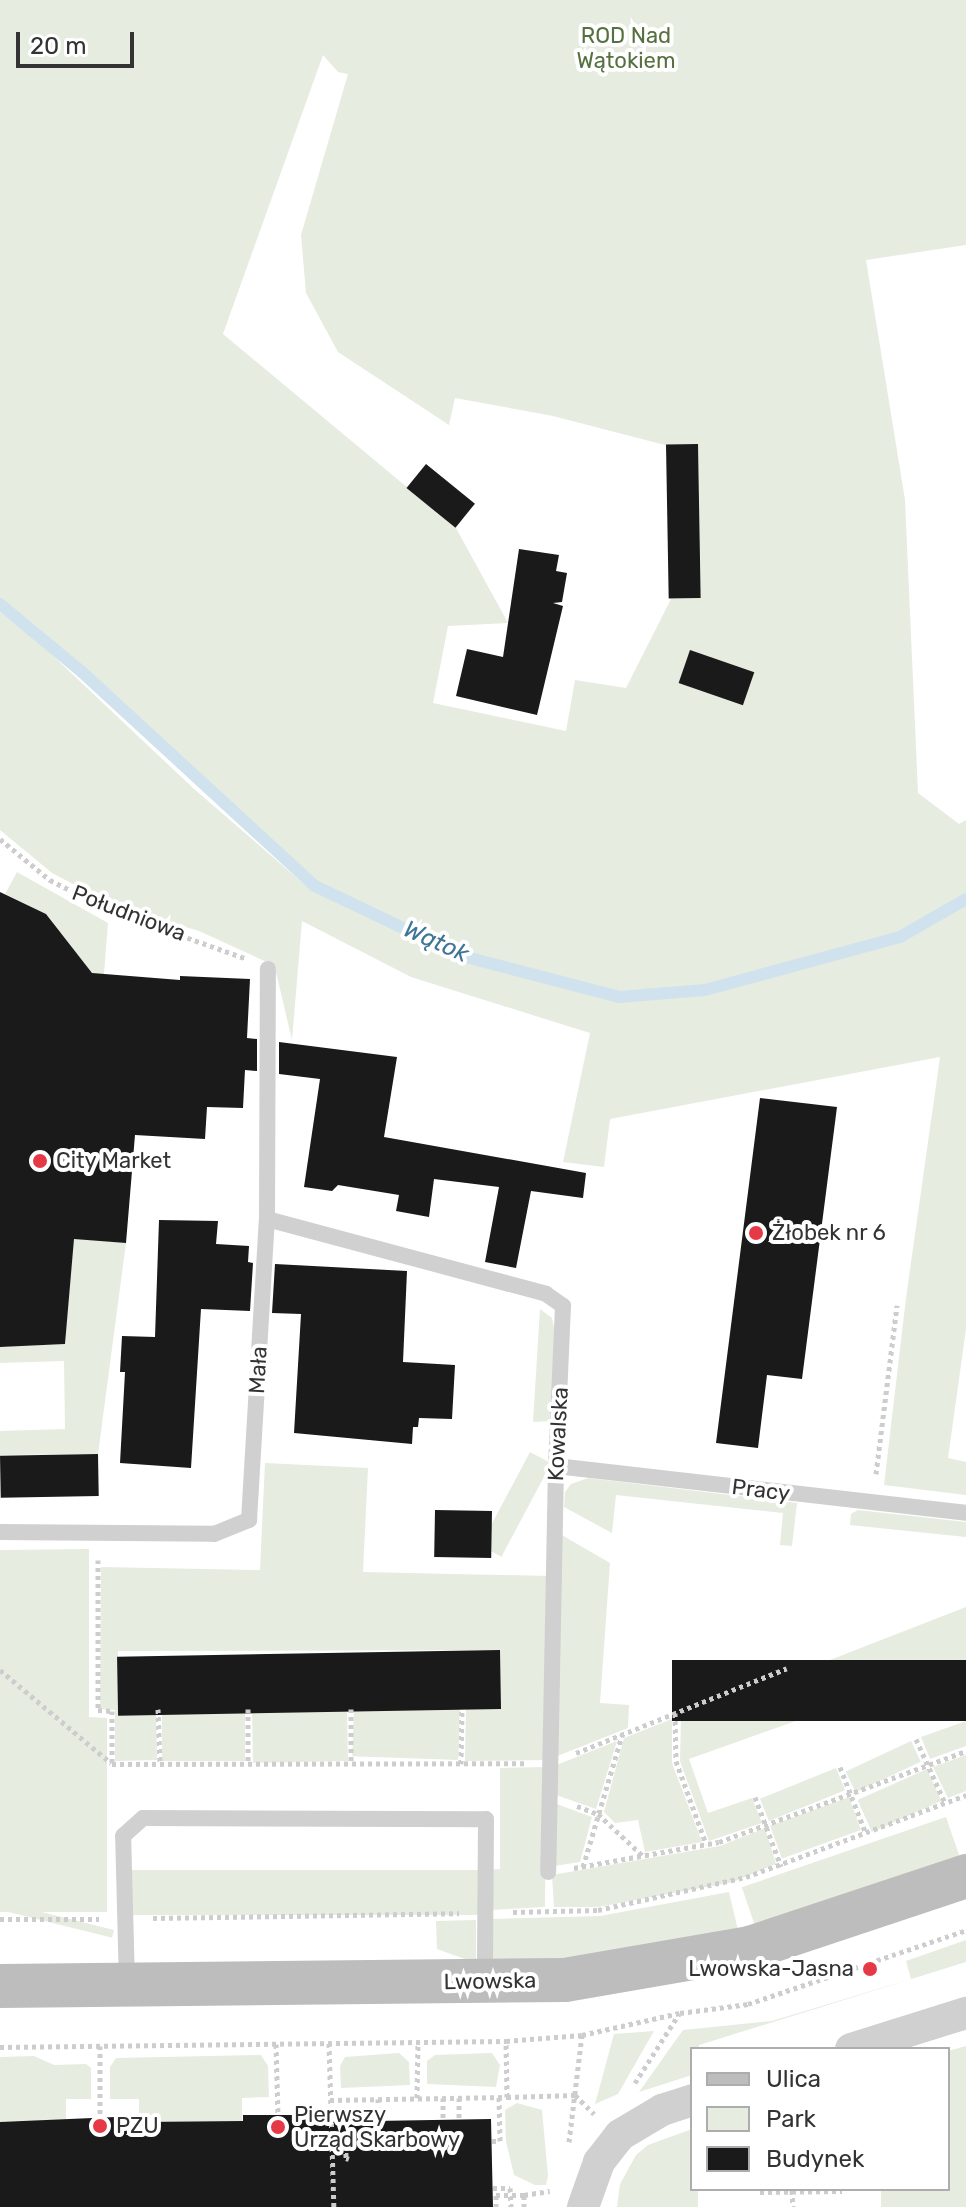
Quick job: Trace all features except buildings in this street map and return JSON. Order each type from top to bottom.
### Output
[{"type":"street","name":"Lwowska","points":[[0,1986],[565,1980],[750,1948],[966,1876]]},
{"type":"street","points":[[857,2047],[966,2013]]},
{"type":"street","points":[[571,2198],[620,2135],[662,2110],[690,2101]]},
{"type":"lane","name":"Mała","points":[[0,1532],[214,1534],[249,1520],[267,1219],[268,969]]},
{"type":"lane","name":"Kowalska","points":[[267,1219],[546,1294],[563,1306],[556,1466],[548,1872]]},
{"type":"lane","name":"Pracy","points":[[556,1466],[966,1513]]},
{"type":"lane","points":[[127,1985],[123,1836],[143,1818],[486,1819],[485,1982]]},
{"type":"path","name":"Południowa","points":[[0,839],[50,880],[87,899],[112,911],[231,951],[268,969]]},
{"type":"path","points":[[874,1488],[897,1305]]},
{"type":"path","points":[[98,1533],[98,1710],[112,1711],[112,1764]]},
{"type":"path","points":[[0,1670],[112,1764],[461,1764],[550,1763],[787,1668]]},
{"type":"path","points":[[158,1709],[160,1764]]},
{"type":"path","points":[[248,1709],[248,1764]]},
{"type":"path","points":[[351,1709],[351,1763]]},
{"type":"path","points":[[461,1764],[462,1709]]},
{"type":"path","points":[[675,1713],[676,1761],[706,1844]]},
{"type":"path","points":[[583,1867],[622,1735]]},
{"type":"path","points":[[916,1739],[945,1803]]},
{"type":"path","points":[[548,1872],[706,1844],[966,1751]]},
{"type":"path","points":[[840,1767],[865,1831]]},
{"type":"path","points":[[755,1797],[781,1866]]},
{"type":"path","points":[[598,1814],[643,1856]]},
{"type":"path","points":[[569,2146],[582,2035]]},
{"type":"path","points":[[506,2041],[507,2097]]},
{"type":"path","points":[[417,2098],[418,2042]]},
{"type":"path","points":[[329,2043],[334,2207]]},
{"type":"path","points":[[276,2044],[278,2115]]},
{"type":"path","points":[[100,2046],[100,2116]]},
{"type":"path","points":[[330,2100],[575,2095],[595,2115]]},
{"type":"path","points":[[492,2141],[500,2141],[499,2097]]},
{"type":"path","points":[[443,2098],[443,2120]]},
{"type":"path","points":[[459,2098],[459,2119]]},
{"type":"path","points":[[378,2099],[378,2122]]},
{"type":"path","points":[[330,2138],[345,2137],[346,2158],[349,2159]]},
{"type":"path","points":[[493,2188],[510,2188],[511,2207]]},
{"type":"path","points":[[792,2191],[793,2207]]},
{"type":"path","points":[[760,2192],[842,2191]]},
{"type":"path","points":[[496,2207],[496,2195],[571,2198]]},
{"type":"path","points":[[524,2195],[524,2207]]},
{"type":"green space","name":"ROD Nad Wątokiem","points":[[0,0],[966,0],[966,245],[866,260],[905,500],[918,793],[959,824],[966,820],[966,896],[898,935],[706,986],[620,993],[463,952],[316,882],[37,627],[0,598]],"holes":[[[323,55],[338,72],[348,74],[301,235],[306,293],[338,352],[449,425],[455,398],[553,416],[665,445],[698,444],[701,598],[671,599],[626,688],[575,680],[566,731],[433,703],[448,626],[508,623],[456,528],[223,334]]]},
{"type":"green space","points":[[0,612],[33,637],[193,788],[312,891],[460,959],[619,1001],[707,993],[901,942],[966,904],[966,1329],[948,1458],[966,1462],[966,1495],[884,1485],[906,1298],[940,1057],[610,1119],[604,1167],[563,1162],[590,1033],[411,977],[302,921],[292,1040],[275,968],[269,963],[199,931],[113,905],[52,873],[0,830]]},
{"type":"green space","points":[[17,872],[108,923],[83,1239],[126,1243],[98,1454],[0,1455],[0,1431],[65,1429],[64,1361],[0,1363],[0,1347],[65,1344],[95,977],[46,914],[5,894]]},
{"type":"green space","points":[[540,1309],[552,1318],[558,1348],[553,1421],[533,1422]]},
{"type":"green space","points":[[530,1452],[551,1463],[501,1557],[480,1546]]},
{"type":"green space","points":[[265,1463],[368,1468],[363,1572],[550,1576],[546,1760],[465,1761],[466,1708],[501,1708],[500,1650],[118,1651],[118,1709],[156,1709],[157,1760],[115,1761],[115,1710],[100,1709],[101,1567],[260,1570]]},
{"type":"green space","points":[[588,1478],[797,1503],[792,1546],[780,1545],[783,1513],[616,1495],[612,1533],[564,1507],[565,1492],[571,1484]]},
{"type":"green space","points":[[858,1510],[966,1522],[966,1537],[850,1525],[851,1514]]},
{"type":"green space","points":[[560,1534],[610,1563],[600,1703],[629,1705],[628,1728],[555,1757]]},
{"type":"green space","points":[[89,1549],[89,1717],[107,1718],[107,1912],[0,1912],[0,1550]]},
{"type":"green space","points":[[966,1607],[966,1660],[689,1759],[708,1813],[752,1798],[762,1823],[709,1841],[680,1761],[681,1718]]},
{"type":"green space","points":[[354,1704],[460,1708],[458,1760],[352,1756]]},
{"type":"green space","points":[[347,1708],[348,1761],[253,1763],[252,1710]]},
{"type":"green space","points":[[162,1709],[245,1709],[245,1761],[162,1761]]},
{"type":"green space","points":[[672,1719],[672,1763],[702,1842],[645,1852],[638,1820],[615,1823],[604,1812],[624,1738]]},
{"type":"green space","points":[[966,1721],[966,1746],[930,1759],[921,1737]]},
{"type":"green space","points":[[617,1741],[596,1809],[553,1794],[554,1766]]},
{"type":"green space","points":[[911,1741],[921,1762],[855,1792],[846,1771]]},
{"type":"green space","points":[[966,1755],[966,1791],[948,1798],[933,1767]]},
{"type":"green space","points":[[546,1767],[545,1907],[490,1910],[490,1870],[500,1869],[500,1768]]},
{"type":"green space","points":[[836,1768],[845,1790],[769,1821],[760,1799]]},
{"type":"green space","points":[[927,1769],[941,1801],[872,1832],[858,1800]]},
{"type":"green space","points":[[849,1797],[861,1830],[782,1859],[770,1826]]},
{"type":"green space","points":[[554,1803],[592,1817],[580,1862],[554,1866]]},
{"type":"green space","points":[[946,1817],[960,1857],[755,1927],[742,1887]]},
{"type":"green space","points":[[765,1828],[776,1864],[733,1882],[598,1907],[554,1907],[552,1875],[720,1846]]},
{"type":"green space","points":[[128,1870],[482,1870],[482,1915],[128,1915]]},
{"type":"green space","points":[[729,1892],[738,1930],[654,1947],[543,1961],[492,1962],[492,1919],[600,1916]]},
{"type":"green space","points":[[3,1902],[114,1930],[112,1938],[1,1910]]},
{"type":"green space","points":[[476,1920],[476,1963],[437,1949],[436,1921]]},
{"type":"green space","points":[[966,1940],[966,1962],[699,2047],[690,2047],[690,2076],[639,2092],[683,2030],[772,2021],[911,1979],[906,1961]]},
{"type":"green space","points":[[654,2031],[618,2094],[595,2104],[614,2034]]},
{"type":"green space","points":[[966,2046],[966,2207],[881,2207],[881,2191],[950,2191],[950,2050]]},
{"type":"green space","points":[[399,2053],[409,2062],[410,2085],[341,2088],[340,2066],[345,2057]]},
{"type":"green space","points":[[492,2053],[500,2065],[496,2087],[427,2084],[427,2061],[435,2055]]},
{"type":"green space","points":[[261,2055],[268,2066],[269,2097],[242,2098],[242,2121],[139,2122],[139,2099],[110,2099],[110,2067],[116,2058]]},
{"type":"green space","points":[[34,2056],[54,2065],[86,2064],[91,2068],[91,2099],[66,2099],[66,2120],[0,2122],[0,2057]]},
{"type":"green space","points":[[517,2103],[542,2110],[548,2176],[546,2185],[535,2185],[514,2175],[506,2141],[505,2110]]},
{"type":"green space","points":[[690,2130],[690,2191],[698,2191],[698,2207],[617,2207],[620,2184],[636,2155],[648,2145]]},
{"type":"waterway","name":"Wątok","points":[[0,604],[82,672],[315,886],[462,956],[619,997],[705,990],[900,937],[966,899]]},
{"type":"place","name":"City Market","points":[[40,1161]]},
{"type":"place","name":"Żłobek nr 6","points":[[756,1233]]},
{"type":"place","name":"Lwowska-Jasna","points":[[870,1969]]},
{"type":"place","name":"PZU","points":[[100,2126]]},
{"type":"place","name":"Pierwszy Urząd Skarbowy","points":[[278,2127]]}]
